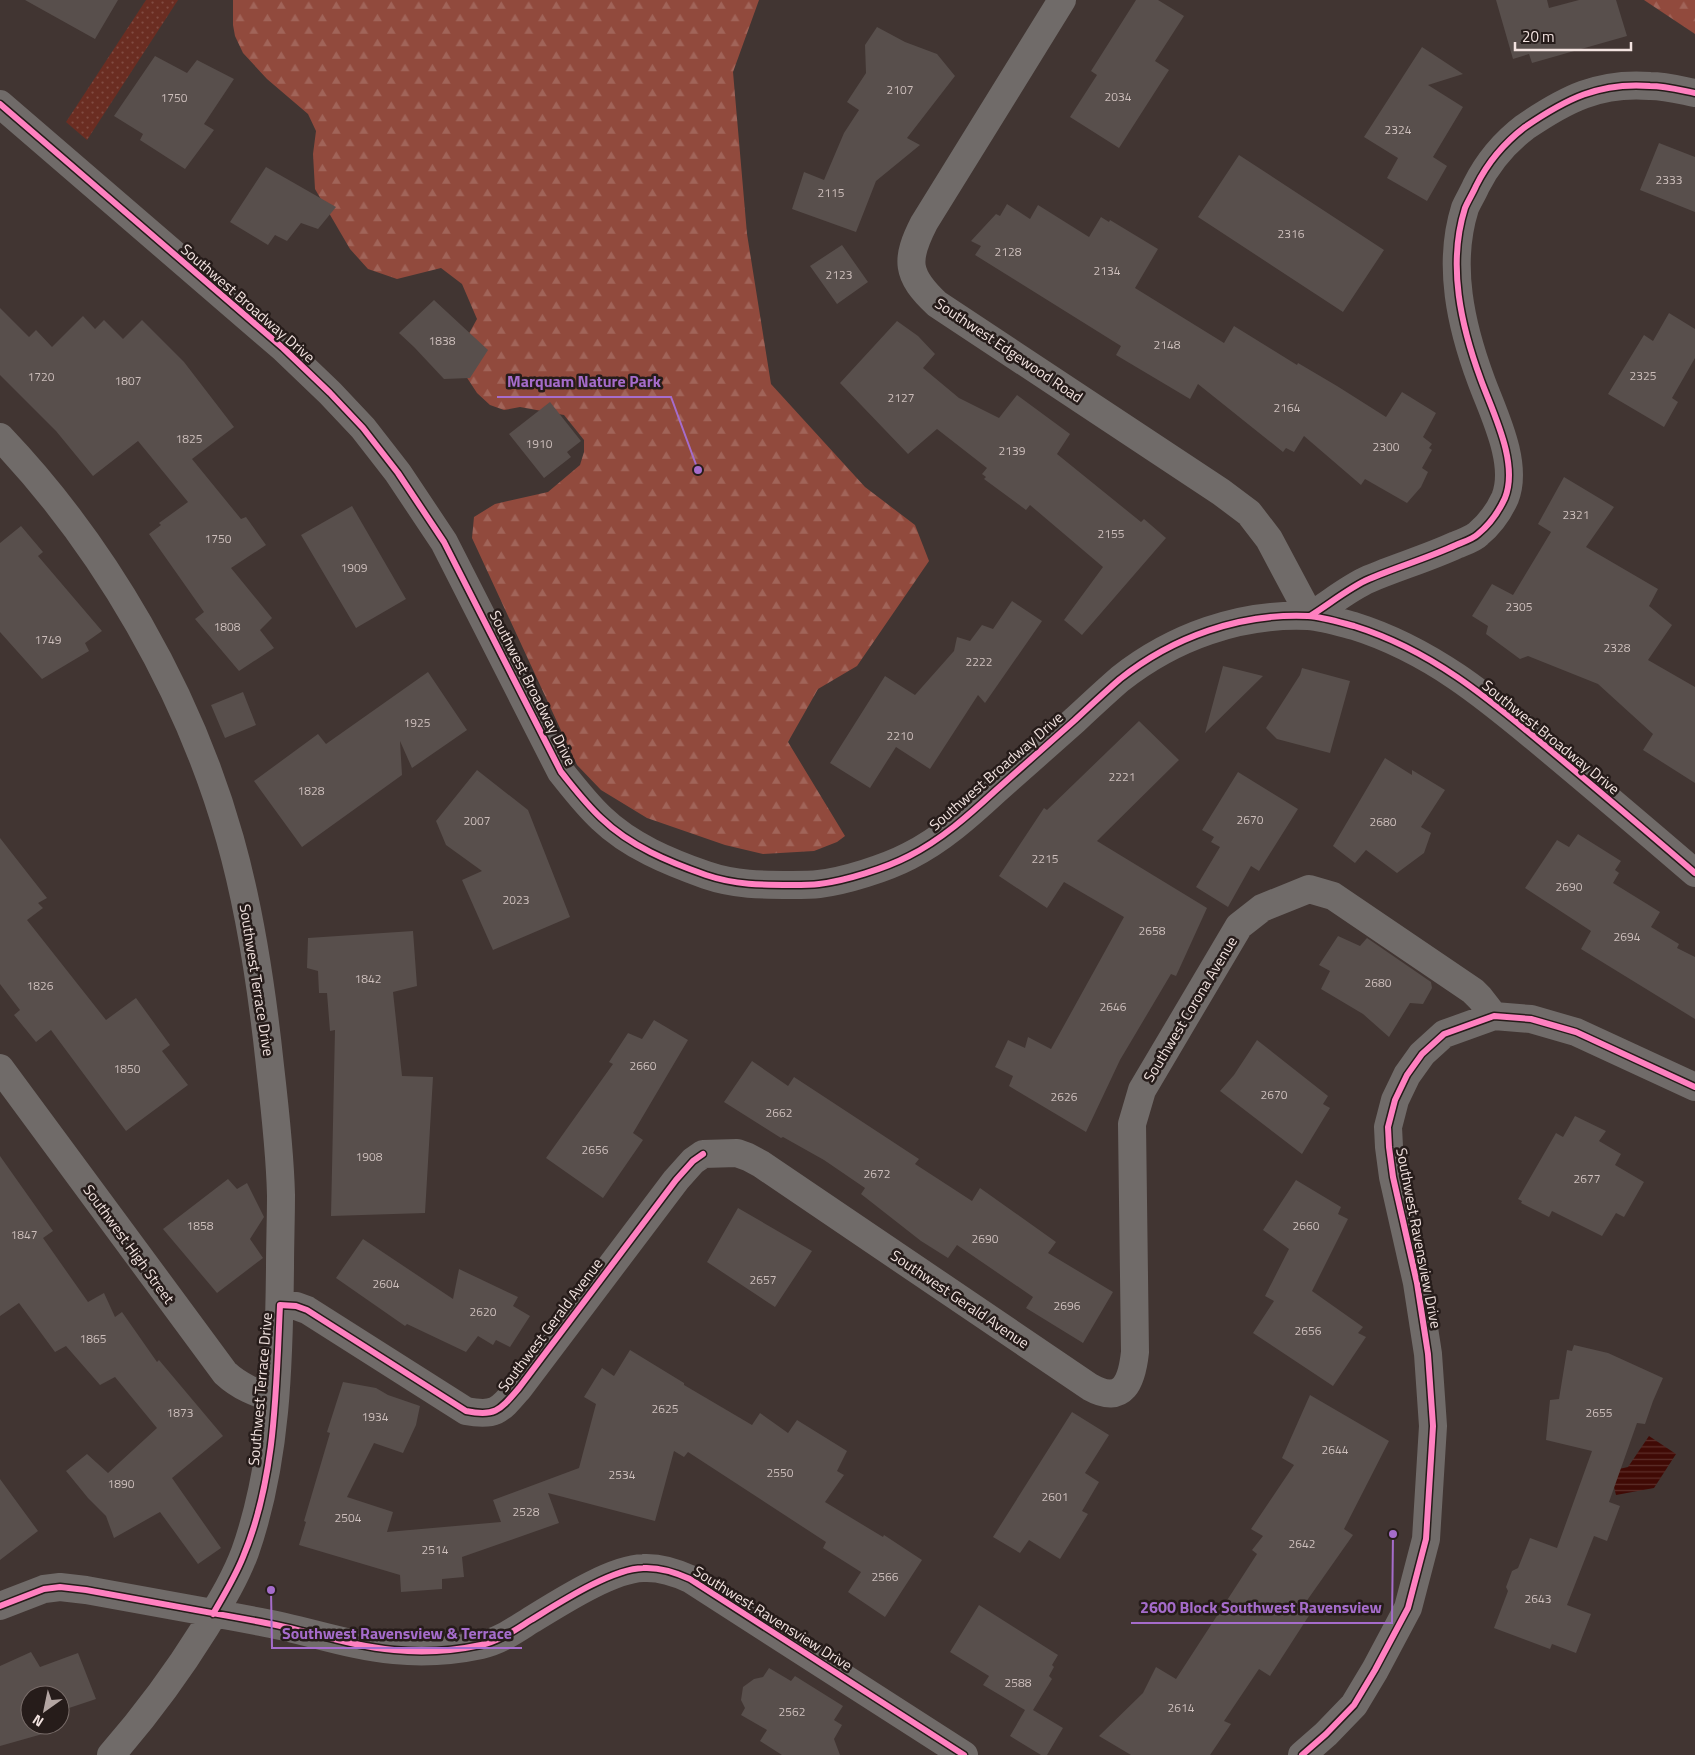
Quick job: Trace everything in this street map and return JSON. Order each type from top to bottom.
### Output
[{"type":"street","name":"Southwest Edgewood Road","points":[[1062,0],[924,223],[912,250],[911,263],[914,274],[921,289],[937,304],[1221,492],[1248,513],[1269,539],[1310,616]]},
{"type":"street","points":[[1310,616],[1367,580],[1445,551],[1477,536],[1492,520],[1504,498],[1509,482],[1501,433],[1480,379],[1466,334],[1456,276],[1458,242],[1466,208],[1479,180],[1494,155],[1517,133],[1542,116],[1579,96],[1601,88],[1652,86],[1695,92]]},
{"type":"street","name":"Southwest Broadway Drive","points":[[0,104],[283,348],[363,428],[398,472],[444,542],[561,772],[591,808],[620,834],[644,849],[682,867],[722,881],[753,886],[819,884],[888,865],[924,848],[969,815],[1121,679],[1162,652],[1207,630],[1232,623],[1254,619],[1310,616],[1344,623],[1394,640],[1425,656],[1454,675],[1512,718],[1695,873]]},
{"type":"street","name":"Southwest Terrace Drive","points":[[0,436],[49,493],[87,542],[124,600],[186,716],[230,838],[252,930],[266,1028],[276,1119],[281,1194],[280,1305],[275,1399],[266,1468],[253,1528],[240,1565],[183,1663],[139,1724],[111,1755]]},
{"type":"street","name":"Southwest Corona Avenue","points":[[1119,1392],[1126,1387],[1131,1379],[1135,1352],[1132,1124],[1142,1090],[1239,926],[1262,908],[1309,889],[1320,891],[1333,896],[1472,991],[1494,1016]]},
{"type":"street","name":"Southwest Ravensview Drive","points":[[1302,1755],[1354,1705],[1375,1670],[1408,1608],[1426,1539],[1433,1426],[1428,1354],[1417,1283],[1393,1177],[1388,1127],[1399,1092],[1407,1075],[1422,1054],[1444,1034],[1494,1016],[1531,1019],[1576,1032],[1695,1088]]},
{"type":"street","name":"Southwest High Street","points":[[0,1068],[225,1373],[235,1383],[248,1390],[275,1399]]},
{"type":"street","name":"Southwest Gerald Avenue","points":[[280,1305],[296,1306],[307,1310],[466,1411],[481,1414],[493,1412],[505,1404],[519,1388],[676,1180],[703,1154],[737,1153],[748,1156],[761,1164],[1090,1387],[1100,1393],[1110,1394],[1119,1392]]},
{"type":"street","name":"Southwest Ravensview Drive","points":[[0,1606],[44,1589],[60,1587],[86,1590],[308,1631],[376,1648],[416,1652],[443,1651],[481,1646],[495,1642],[565,1599],[621,1572],[643,1568],[671,1570],[699,1584],[964,1755]]},
{"type":"shaded area","points":[[146,0],[178,0],[87,140],[66,122]]},
{"type":"shaded area","points":[[1649,1436],[1676,1454],[1654,1488],[1616,1495],[1610,1471],[1628,1467]]},
{"type":"green space","points":[[233,0],[759,0],[733,72],[747,234],[771,384],[865,487],[915,525],[929,561],[857,666],[818,689],[788,742],[845,836],[837,842],[814,851],[763,854],[725,845],[647,818],[601,790],[577,765],[472,538],[474,517],[495,504],[548,492],[580,465],[584,452],[584,440],[564,415],[520,407],[504,410],[490,405],[477,393],[460,367],[461,348],[477,319],[462,284],[441,268],[397,279],[368,269],[350,249],[315,189],[313,154],[316,131],[308,114],[267,79],[243,53],[235,36]]},
{"type":"green space","points":[[1644,0],[1695,0],[1695,34]]},
{"type":"building","points":[[25,0],[118,0],[95,39]]},
{"type":"building","points":[[1136,0],[1158,0],[1184,16],[1155,61],[1169,70],[1119,148],[1070,117],[1097,75],[1091,71]]},
{"type":"building","points":[[1496,0],[1547,0],[1549,8],[1579,0],[1616,0],[1627,36],[1532,63],[1529,54],[1513,59]]},
{"type":"building","points":[[877,27],[905,42],[937,54],[955,76],[907,138],[920,145],[876,181],[856,232],[792,209],[804,172],[824,180],[844,133],[859,110],[847,102],[866,73],[865,45]]},
{"type":"building","points":[[1422,47],[1463,74],[1428,85],[1463,107],[1433,157],[1447,166],[1427,201],[1387,178],[1398,158],[1364,137]]},
{"type":"building","points":[[155,56],[187,73],[197,60],[234,79],[204,124],[214,130],[185,169],[140,140],[143,134],[114,116]]},
{"type":"building","points":[[1659,143],[1695,157],[1695,212],[1640,190]]},
{"type":"building","points":[[1239,155],[1384,250],[1343,312],[1198,217]]},
{"type":"building","points":[[266,167],[336,207],[318,229],[301,223],[287,241],[275,235],[268,245],[230,222]]},
{"type":"building","points":[[1007,204],[1030,219],[1038,205],[1089,237],[1101,217],[1109,222],[1110,220],[1158,249],[1135,288],[1224,343],[1234,326],[1386,417],[1402,392],[1436,413],[1423,437],[1432,444],[1429,448],[1432,450],[1422,468],[1428,472],[1421,487],[1407,503],[1365,479],[1361,485],[1304,436],[1294,452],[1286,448],[1283,452],[1198,384],[1190,399],[1116,355],[1121,346],[975,255],[981,246],[971,241],[996,214],[1000,216]]},
{"type":"building","points":[[842,245],[868,282],[837,304],[810,266]]},
{"type":"building","points":[[434,300],[488,350],[470,378],[444,379],[399,333]]},
{"type":"building","points":[[0,308],[29,337],[36,330],[52,347],[83,316],[95,329],[104,320],[123,339],[142,320],[184,362],[234,427],[192,459],[241,519],[246,517],[266,545],[231,568],[272,618],[260,630],[274,648],[239,671],[195,619],[204,612],[149,534],[161,525],[159,523],[188,502],[138,441],[93,476],[56,431],[0,375]]},
{"type":"building","points":[[1669,313],[1695,329],[1695,358],[1672,398],[1678,402],[1664,427],[1608,394],[1644,335],[1653,341]]},
{"type":"building","points":[[897,321],[918,336],[935,354],[923,368],[959,398],[999,418],[1017,395],[1070,434],[1057,454],[1141,522],[1144,519],[1166,538],[1082,635],[1064,620],[1103,567],[1030,505],[1026,510],[984,479],[986,477],[982,474],[987,468],[937,429],[908,454],[840,383]]},
{"type":"building","points":[[550,402],[581,441],[567,452],[571,457],[544,478],[509,434]]},
{"type":"building","points":[[1564,477],[1614,507],[1586,547],[1658,589],[1649,606],[1672,625],[1648,660],[1695,687],[1695,783],[1643,750],[1653,734],[1598,684],[1528,656],[1520,659],[1486,634],[1488,626],[1472,616],[1492,584],[1513,595],[1551,532],[1538,524]]},
{"type":"building","points":[[352,506],[406,599],[356,628],[301,535]]},
{"type":"building","points":[[21,526],[43,552],[38,556],[102,631],[85,643],[89,651],[42,679],[0,632],[0,543]]},
{"type":"building","points":[[1012,601],[1042,621],[985,703],[978,695],[930,769],[896,747],[870,788],[830,763],[885,676],[915,695],[954,651],[957,637],[970,641],[982,625],[993,629]]},
{"type":"building","points":[[1223,666],[1263,676],[1205,733]]},
{"type":"building","points":[[1302,668],[1350,681],[1330,753],[1277,739],[1266,728],[1300,675]]},
{"type":"building","points":[[428,672],[467,730],[412,768],[400,741],[402,775],[302,847],[254,781],[318,734],[326,744]]},
{"type":"building","points":[[243,692],[256,725],[225,738],[211,705]]},
{"type":"building","points":[[1139,721],[1179,760],[1097,841],[1207,908],[1176,976],[1171,974],[1120,1060],[1086,1132],[1009,1086],[1013,1076],[995,1067],[1008,1040],[1025,1048],[1028,1037],[1051,1049],[1124,917],[1064,882],[1047,908],[999,876],[1044,808],[1047,810]]},
{"type":"building","points":[[1385,758],[1412,775],[1412,770],[1445,790],[1421,827],[1431,833],[1424,853],[1397,873],[1366,850],[1355,863],[1333,846]]},
{"type":"building","points":[[477,770],[528,810],[570,917],[493,950],[462,880],[482,871],[446,845],[436,821]]},
{"type":"building","points":[[1238,772],[1298,809],[1259,871],[1251,866],[1228,907],[1196,887],[1220,847],[1211,842],[1214,837],[1202,830]]},
{"type":"building","points":[[1578,834],[1621,861],[1615,870],[1619,873],[1613,883],[1660,912],[1651,927],[1679,944],[1677,948],[1695,957],[1695,1019],[1581,949],[1591,931],[1525,888],[1557,840],[1569,847]]},
{"type":"building","points":[[0,838],[47,898],[38,903],[43,908],[27,920],[106,1020],[136,998],[170,1045],[162,1051],[188,1085],[126,1131],[51,1030],[36,1042],[14,1015],[20,1010],[0,984]]},
{"type":"building","points":[[413,931],[417,986],[393,992],[402,1076],[433,1077],[425,1213],[331,1216],[335,1030],[330,1031],[327,993],[319,993],[318,971],[307,968],[308,938]]},
{"type":"building","points":[[1338,936],[1360,946],[1367,938],[1431,982],[1432,988],[1423,1004],[1410,1003],[1389,1037],[1363,1014],[1321,989],[1330,971],[1319,965]]},
{"type":"building","points":[[654,1020],[688,1040],[633,1133],[643,1140],[603,1198],[546,1158],[613,1064],[609,1062],[628,1033],[642,1039]]},
{"type":"building","points":[[1257,1040],[1328,1096],[1323,1104],[1330,1108],[1302,1154],[1220,1091],[1234,1075]]},
{"type":"building","points":[[752,1061],[788,1086],[794,1077],[919,1159],[915,1164],[972,1201],[980,1188],[1056,1242],[1048,1253],[1113,1292],[1083,1343],[1026,1308],[1033,1297],[957,1245],[948,1258],[921,1241],[861,1194],[865,1188],[824,1160],[783,1137],[781,1138],[724,1102]]},
{"type":"building","points":[[1575,1116],[1606,1131],[1599,1141],[1621,1154],[1615,1165],[1644,1182],[1624,1217],[1616,1213],[1602,1236],[1552,1211],[1549,1217],[1521,1203],[1522,1201],[1518,1199],[1556,1133],[1563,1137]]},
{"type":"building","points":[[0,1156],[53,1231],[43,1238],[88,1302],[104,1293],[115,1317],[122,1312],[157,1362],[159,1360],[223,1436],[172,1478],[221,1548],[198,1564],[160,1512],[114,1538],[106,1516],[66,1471],[87,1454],[108,1473],[157,1428],[115,1377],[100,1385],[66,1346],[55,1352],[19,1303],[0,1316]]},
{"type":"building","points":[[228,1179],[237,1189],[247,1183],[264,1217],[250,1239],[263,1258],[217,1293],[163,1229]]},
{"type":"building","points":[[1296,1180],[1341,1207],[1338,1214],[1348,1219],[1312,1291],[1363,1327],[1358,1333],[1366,1337],[1333,1386],[1253,1333],[1274,1301],[1265,1296],[1289,1249],[1263,1230]]},
{"type":"building","points":[[738,1208],[812,1251],[775,1307],[707,1262]]},
{"type":"building","points":[[363,1239],[453,1299],[459,1269],[518,1297],[513,1306],[530,1316],[510,1347],[496,1340],[493,1345],[478,1336],[466,1352],[407,1324],[405,1326],[336,1278]]},
{"type":"building","points":[[1574,1345],[1608,1353],[1663,1378],[1645,1424],[1637,1423],[1609,1502],[1620,1506],[1607,1541],[1594,1536],[1567,1605],[1591,1614],[1576,1653],[1552,1644],[1550,1649],[1494,1628],[1508,1591],[1506,1587],[1512,1571],[1518,1568],[1530,1538],[1557,1548],[1592,1451],[1546,1440],[1550,1400],[1559,1399],[1567,1350],[1572,1351]]},
{"type":"building","points":[[630,1350],[684,1383],[684,1385],[752,1425],[760,1413],[788,1433],[797,1420],[847,1451],[837,1471],[844,1475],[825,1502],[883,1537],[884,1535],[922,1560],[885,1617],[848,1592],[861,1572],[823,1548],[826,1542],[688,1452],[684,1457],[674,1451],[655,1521],[548,1493],[559,1523],[462,1557],[464,1577],[442,1579],[442,1589],[401,1592],[400,1575],[299,1545],[306,1522],[304,1521],[330,1433],[327,1432],[343,1382],[376,1388],[388,1395],[420,1406],[416,1425],[403,1453],[374,1443],[347,1497],[393,1512],[387,1532],[501,1522],[493,1500],[579,1468],[596,1404],[584,1397],[602,1368],[614,1376]]},
{"type":"building","points":[[1310,1395],[1389,1441],[1344,1529],[1353,1535],[1301,1609],[1310,1614],[1270,1676],[1259,1669],[1224,1721],[1231,1724],[1210,1755],[1131,1755],[1099,1736],[1143,1693],[1156,1667],[1176,1679],[1257,1554],[1252,1550],[1263,1536],[1251,1529],[1294,1465],[1282,1458]]},
{"type":"building","points":[[1072,1412],[1109,1435],[1085,1473],[1099,1482],[1082,1511],[1088,1514],[1060,1559],[1029,1540],[1020,1553],[993,1537]]},
{"type":"building","points":[[0,1479],[38,1531],[0,1560]]},
{"type":"building","points":[[979,1605],[1058,1655],[1052,1665],[1054,1667],[1049,1676],[1052,1679],[1033,1710],[1063,1728],[1047,1755],[1041,1755],[1010,1736],[1025,1710],[983,1685],[989,1676],[950,1652]]},
{"type":"building","points":[[31,1652],[40,1667],[78,1653],[96,1699],[70,1708],[70,1685],[20,1685],[20,1735],[39,1735],[0,1746],[0,1666]]},
{"type":"building","points":[[769,1668],[791,1681],[795,1676],[843,1706],[834,1720],[842,1725],[834,1739],[840,1755],[782,1755],[760,1741],[767,1730],[741,1715],[745,1708],[741,1700],[743,1687],[754,1679],[763,1677]]},
{"type":"cycle path","points":[[1310,616],[1362,582],[1473,537],[1490,522],[1505,498],[1509,469],[1507,454],[1498,423],[1474,359],[1462,317],[1457,273],[1457,251],[1465,208],[1491,161],[1503,146],[1525,127],[1555,108],[1584,94],[1632,85],[1672,88],[1695,93]]},
{"type":"cycle path","points":[[0,104],[283,348],[363,428],[398,473],[444,542],[561,772],[590,807],[612,828],[637,845],[664,859],[717,878],[738,883],[770,885],[809,885],[829,882],[853,877],[889,865],[921,850],[954,826],[1120,679],[1162,651],[1208,631],[1233,624],[1283,616],[1308,616],[1354,626],[1384,637],[1439,665],[1489,700],[1695,873]]},
{"type":"cycle path","points":[[1302,1755],[1354,1705],[1375,1670],[1408,1608],[1426,1539],[1433,1426],[1428,1354],[1417,1283],[1393,1177],[1388,1127],[1395,1100],[1407,1075],[1422,1054],[1444,1034],[1494,1016],[1531,1019],[1576,1032],[1695,1087]]},
{"type":"cycle path","points":[[213,1614],[243,1557],[254,1527],[262,1496],[272,1433],[280,1305],[296,1306],[307,1310],[466,1411],[484,1413],[497,1410],[519,1388],[676,1180],[693,1161],[703,1154]]},
{"type":"cycle path","points":[[0,1606],[44,1589],[60,1587],[86,1590],[261,1622],[377,1648],[405,1651],[438,1651],[470,1647],[495,1641],[570,1596],[616,1574],[643,1568],[661,1569],[690,1579],[964,1755]]},
{"type":"place","name":"Marquam Nature Park","points":[[698,470]]},
{"type":"place","name":"2600 Block Southwest Ravensview","points":[[1393,1534]]},
{"type":"place","name":"Southwest Ravensview & Terrace","points":[[271,1590]]}]
